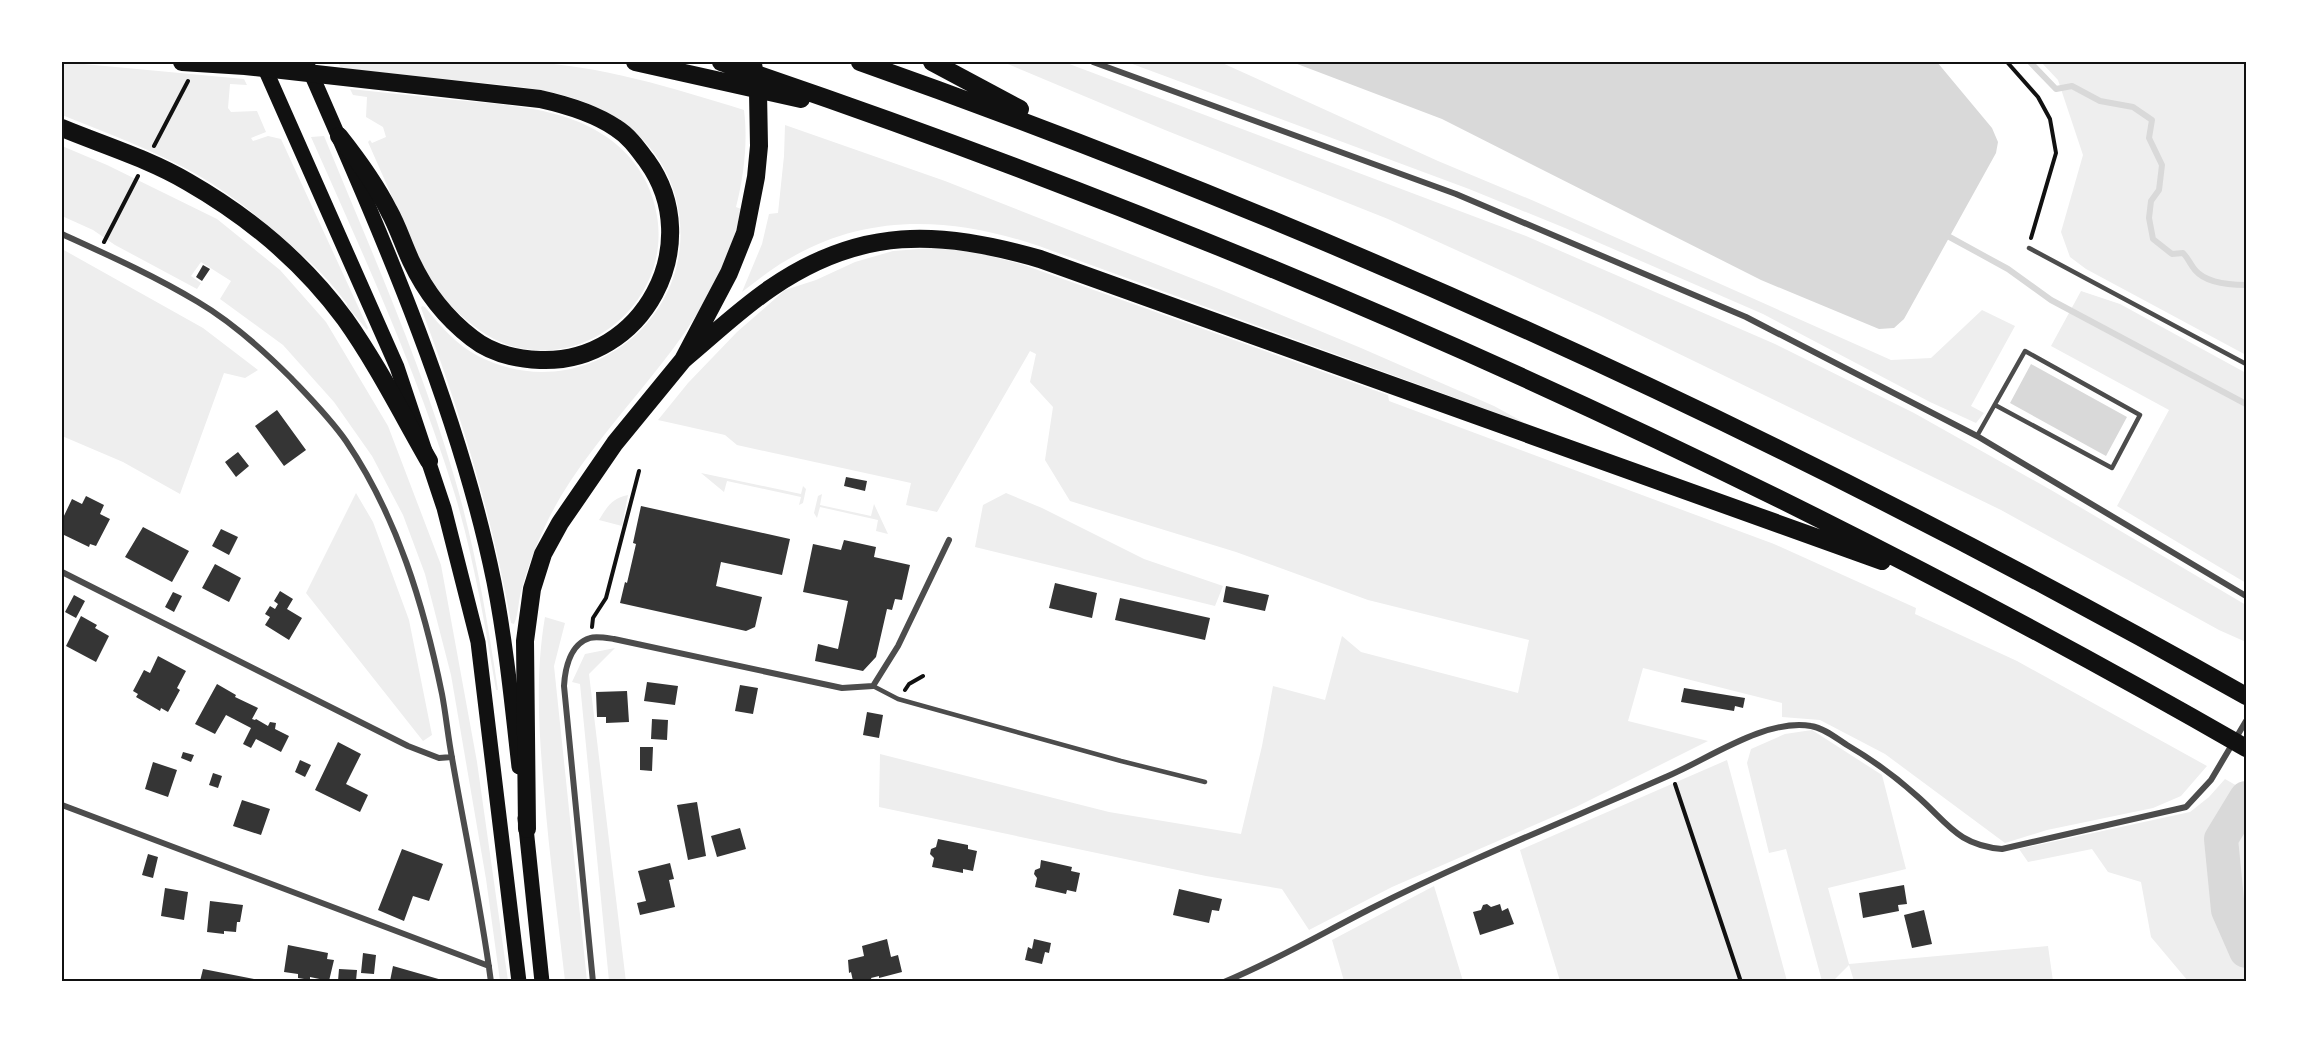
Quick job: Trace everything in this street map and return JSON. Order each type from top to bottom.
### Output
[{"type":"highway","points":[[635,62],[793,98],[859,108]]},
{"type":"highway","points":[[721,62],[859,108],[1068,186],[1258,262],[1499,366],[1649,434],[1946,583],[2081,654],[2247,748]]},
{"type":"highway","points":[[683,360],[729,273],[745,233],[759,146],[758,92],[753,62]]},
{"type":"highway","points":[[860,62],[1088,145],[1368,259],[1665,393],[1934,526],[2110,619],[2247,696]]},
{"type":"highway","points":[[932,62],[1088,145]]},
{"type":"highway","points":[[187,67],[257,67],[540,99],[570,106],[598,118],[617,128],[636,146],[663,186],[669,211],[670,241],[667,262],[658,289],[648,308],[632,326],[594,350],[571,358],[547,361],[505,356],[490,350],[461,329],[431,296],[412,263],[390,212],[374,183],[339,136]]},
{"type":"highway","points":[[62,128],[187,181],[260,229],[303,269],[345,319],[372,360],[429,461]]},
{"type":"highway","points":[[526,829],[525,641],[532,589],[543,554],[560,523],[615,443],[683,360],[770,288],[826,256],[856,246],[886,240],[948,238],[996,246],[1040,259],[1744,513],[1946,583]]},
{"type":"main road","points":[[262,62],[397,367],[451,531],[478,642],[519,981]]},
{"type":"main road","points":[[306,62],[339,136],[426,354],[451,423],[471,491],[494,582],[508,670],[542,981]]},
{"type":"street","points":[[1093,62],[1456,194],[1746,317],[1977,436],[2247,596]]},
{"type":"street","points":[[62,234],[200,303],[271,358],[319,408],[345,440],[368,477],[396,536],[413,582],[431,643],[443,697],[491,981]]},
{"type":"street","points":[[593,981],[564,686],[565,669],[577,645],[591,638],[614,639],[842,688],[873,686],[898,646],[949,540]]},
{"type":"street","points":[[62,572],[408,746],[440,758],[452,757]]},
{"type":"street","points":[[1224,981],[1294,950],[1370,909],[1510,843],[1671,775],[1722,749],[1784,726],[1813,726],[1852,747],[1916,795],[1960,837],[1984,848],[2002,849],[2186,807],[2211,780],[2247,722]]},
{"type":"street","points":[[62,805],[489,966]]},
{"type":"lane","points":[[2029,248],[2247,364]]},
{"type":"lane","points":[[1977,436],[2025,351],[2140,415],[2112,468],[1995,405]]},
{"type":"lane","points":[[873,686],[898,699],[1205,782]]},
{"type":"path","points":[[2007,62],[2038,97],[2046,111],[2050,119],[2056,153],[2029,248]]},
{"type":"path","points":[[150,152],[187,67]]},
{"type":"path","points":[[113,223],[140,172]]},
{"type":"path","points":[[593,618],[606,598],[639,471]]},
{"type":"path","points":[[898,699],[909,684],[923,676]]},
{"type":"path","points":[[1671,775],[1681,797],[1741,981]]},
{"type":"shaded area","points":[[479,61],[554,64],[636,79],[744,110],[746,134],[736,207],[741,209],[729,251],[711,290],[689,326],[585,461],[561,496],[530,564],[514,624],[511,623],[474,464],[421,308],[425,307],[449,334],[470,352],[519,370],[559,371],[596,361],[629,340],[656,312],[673,277],[680,238],[675,195],[670,180],[655,154],[635,132],[610,114],[581,101],[551,92],[520,87],[341,68],[338,62]]},
{"type":"shaded area","points":[[62,62],[244,79],[247,85],[230,84],[228,108],[231,112],[257,111],[266,132],[251,138],[253,141],[268,136],[281,139],[367,330],[316,268],[265,223],[225,192],[163,157],[62,115]]},
{"type":"shaded area","points":[[1003,62],[1064,62],[1526,236],[1775,344],[1914,413],[2051,490],[2246,605],[2246,642],[2219,630],[2001,510],[1601,316],[1388,219]]},
{"type":"shaded area","points":[[1127,62],[1220,62],[1438,161],[1534,201],[1891,360],[1931,358],[1982,310],[2015,326],[1971,406],[1984,413],[1976,423],[1930,402],[1763,314],[1565,228],[1469,189]]},
{"type":"shaded area","points":[[1292,62],[1937,62],[1992,128],[1998,142],[1996,153],[1904,319],[1894,328],[1879,329],[1761,280],[1442,119]]},
{"type":"shaded area","points":[[2041,62],[2246,62],[2246,355],[2086,269],[2070,257],[2061,232],[2083,155],[2058,80]]},
{"type":"shaded area","points":[[350,89],[516,106],[556,114],[594,129],[611,140],[620,147],[642,174],[655,205],[657,216],[658,246],[651,275],[637,300],[618,321],[594,337],[567,347],[538,350],[508,345],[474,326],[446,300],[424,266],[368,142],[370,140],[372,143],[386,137],[383,127],[366,117],[367,97],[353,95]]},
{"type":"shaded area","points":[[785,125],[945,181],[1219,289],[1494,406],[1527,424],[1039,246],[975,229],[911,224],[848,233],[817,244],[787,260],[742,292],[762,244],[769,214],[778,213]]},
{"type":"shaded area","points":[[324,136],[394,304],[441,433],[474,555],[498,690],[496,690],[473,568],[455,495],[406,358],[311,137]]},
{"type":"shaded area","points":[[62,146],[107,165],[217,219],[280,270],[326,322],[388,426],[441,565],[477,762],[508,981],[500,981],[486,879],[451,675],[425,574],[403,515],[372,456],[334,402],[283,345],[220,299],[231,281],[201,262],[191,276],[201,283],[197,289],[115,245],[93,230],[62,216]]},
{"type":"shaded area","points":[[932,248],[975,252],[1021,264],[1388,395],[1389,401],[1774,544],[1916,608],[1915,614],[2017,661],[2207,766],[2181,796],[2153,808],[2047,830],[2005,843],[1885,754],[1820,720],[1782,717],[1782,703],[1643,668],[1628,721],[1708,741],[1576,807],[1392,887],[1309,930],[1282,889],[1206,876],[879,807],[880,754],[1109,812],[1241,834],[1262,746],[1273,686],[1325,700],[1342,636],[1361,652],[1518,693],[1529,640],[1368,600],[1236,552],[1070,501],[1045,460],[1053,407],[1030,382],[1036,354],[1030,351],[937,512],[906,505],[911,483],[737,445],[725,435],[658,420],[688,383],[737,332],[785,290],[816,280],[855,262],[893,251]]},
{"type":"shaded area","points":[[62,249],[203,328],[258,370],[245,378],[224,373],[180,494],[123,462],[62,436]]},
{"type":"shaded area","points":[[2081,291],[2120,304],[2246,373],[2246,583],[2117,506],[2169,410],[2051,346]]},
{"type":"shaded area","points":[[2031,364],[2127,417],[2106,456],[2010,403]]},
{"type":"shaded area","points":[[701,473],[801,494],[803,486],[806,489],[803,503],[799,505],[801,497],[727,481],[724,492]]},
{"type":"shaded area","points":[[356,493],[373,522],[409,620],[432,735],[423,741],[306,593]]},
{"type":"shaded area","points":[[1006,493],[1042,508],[1144,559],[1223,586],[1215,606],[975,547],[983,505]]},
{"type":"shaded area","points":[[822,494],[820,505],[871,516],[874,504],[888,534],[876,531],[878,520],[820,507],[817,518],[814,513],[818,496]]},
{"type":"shaded area","points":[[628,495],[622,526],[599,520],[607,507],[622,496]]},
{"type":"shaded area","points":[[545,617],[565,623],[554,666],[587,981],[565,981],[554,886],[539,725],[540,660]]},
{"type":"shaded area","points":[[615,648],[589,674],[626,982],[609,981],[580,684],[572,682],[585,654]]},
{"type":"shaded area","points":[[1812,730],[1882,775],[1906,869],[1828,888],[1849,964],[2048,946],[2053,981],[1854,981],[1849,965],[1833,981],[1822,981],[1786,849],[1769,853],[1747,763],[1751,749],[1785,734]]},
{"type":"shaded area","points":[[1727,760],[1787,981],[1560,981],[1520,850]]},
{"type":"shaded area","points":[[2225,779],[2246,791],[2246,981],[2188,981],[2151,937],[2141,882],[2108,872],[2092,849],[2028,862],[2019,849],[2190,812],[2209,797]]},
{"type":"shaded area","points":[[1434,886],[1463,981],[1344,981],[1332,940]]},
{"type":"building","points":[[203,265],[210,269],[202,281],[196,277]]},
{"type":"building","points":[[277,410],[306,450],[284,466],[255,426]]},
{"type":"building","points":[[238,452],[249,466],[236,477],[225,462]]},
{"type":"building","points":[[846,477],[867,481],[865,491],[844,486]]},
{"type":"building","points":[[86,496],[104,505],[100,514],[110,519],[96,546],[90,544],[89,547],[62,534],[64,530],[62,520],[72,499],[82,504]]},
{"type":"building","points":[[641,506],[790,539],[782,575],[721,562],[716,586],[762,597],[755,627],[746,631],[620,603],[636,544],[633,543]]},
{"type":"building","points":[[143,527],[189,551],[172,582],[125,557]]},
{"type":"building","points":[[221,529],[238,537],[229,555],[212,546]]},
{"type":"building","points":[[844,540],[876,547],[874,557],[910,565],[902,600],[895,599],[892,610],[887,609],[876,657],[863,671],[815,661],[818,644],[838,649],[848,601],[803,592],[813,544],[841,550]]},
{"type":"building","points":[[215,564],[241,578],[229,602],[202,588]]},
{"type":"building","points":[[1055,583],[1097,593],[1092,618],[1049,608]]},
{"type":"building","points":[[1226,586],[1269,595],[1265,611],[1223,602]]},
{"type":"building","points":[[280,591],[293,599],[287,609],[302,618],[289,640],[265,625],[270,617],[265,614],[270,606],[275,609],[278,604],[274,601]]},
{"type":"building","points":[[173,592],[182,596],[174,612],[165,607]]},
{"type":"building","points":[[74,595],[85,601],[76,618],[65,612]]},
{"type":"building","points":[[1120,598],[1210,618],[1205,640],[1115,620]]},
{"type":"building","points":[[81,616],[97,625],[95,628],[109,636],[96,662],[66,646]]},
{"type":"building","points":[[158,656],[186,671],[177,688],[180,690],[168,712],[161,708],[160,711],[136,697],[138,694],[133,691],[144,670],[150,673]]},
{"type":"building","points":[[647,682],[678,686],[675,705],[644,701]]},
{"type":"building","points":[[217,684],[236,695],[235,697],[258,708],[252,719],[268,726],[270,722],[276,723],[275,729],[289,736],[281,752],[256,739],[251,748],[243,744],[251,728],[226,715],[215,734],[195,724]]},
{"type":"building","points":[[740,685],[758,688],[753,714],[735,711]]},
{"type":"building","points":[[1684,688],[1745,698],[1743,708],[1735,706],[1734,711],[1681,702]]},
{"type":"building","points":[[627,691],[629,722],[606,723],[606,717],[597,717],[596,692]]},
{"type":"building","points":[[867,712],[883,715],[879,738],[863,735]]},
{"type":"building","points":[[652,719],[668,720],[667,740],[651,739]]},
{"type":"building","points":[[338,742],[361,754],[346,784],[368,795],[360,812],[315,790]]},
{"type":"building","points":[[640,747],[653,747],[652,771],[640,770]]},
{"type":"building","points":[[183,752],[194,755],[191,762],[181,758]]},
{"type":"building","points":[[300,760],[311,765],[305,777],[295,772]]},
{"type":"building","points":[[153,762],[177,770],[168,797],[145,789]]},
{"type":"building","points":[[213,773],[222,776],[218,788],[209,785]]},
{"type":"building","points":[[242,800],[270,809],[261,835],[233,826]]},
{"type":"building","points":[[697,802],[706,856],[688,860],[677,805]]},
{"type":"building","points":[[740,828],[746,849],[717,857],[711,836]]},
{"type":"building","points":[[938,839],[968,845],[968,849],[977,851],[973,871],[963,869],[963,873],[932,867],[934,858],[930,854],[931,849],[936,847]]},
{"type":"building","points":[[402,849],[443,864],[429,901],[413,896],[404,921],[378,910]]},
{"type":"building","points":[[148,854],[158,857],[153,878],[142,875]]},
{"type":"building","points":[[1041,860],[1072,867],[1071,871],[1080,873],[1076,892],[1067,890],[1066,894],[1035,887],[1037,878],[1034,874],[1035,870],[1040,868]]},
{"type":"building","points":[[670,863],[674,879],[669,880],[675,907],[640,915],[637,903],[646,901],[638,871]]},
{"type":"building","points":[[1904,885],[1907,904],[1898,905],[1899,911],[1863,918],[1859,893]]},
{"type":"building","points":[[165,888],[188,892],[184,920],[161,916]]},
{"type":"building","points":[[1179,889],[1222,899],[1219,911],[1212,910],[1209,923],[1173,915]]},
{"type":"building","points":[[210,901],[243,905],[236,932],[224,931],[224,934],[207,932]]},
{"type":"building","points":[[1487,904],[1491,907],[1500,904],[1502,911],[1508,908],[1514,924],[1480,935],[1473,912],[1481,910],[1483,905]]},
{"type":"building","points":[[1924,910],[1932,944],[1912,948],[1904,915]]},
{"type":"building","points":[[887,939],[891,957],[898,955],[902,972],[871,978],[872,981],[853,981],[851,972],[849,973],[848,960],[864,956],[862,946]]},
{"type":"building","points":[[1034,939],[1051,943],[1049,953],[1045,952],[1042,964],[1025,960],[1028,947],[1032,949]]},
{"type":"building","points":[[288,945],[328,953],[327,959],[334,960],[329,981],[310,977],[310,980],[298,978],[298,974],[284,972]]},
{"type":"building","points":[[363,953],[376,955],[374,974],[361,973]]},
{"type":"building","points":[[393,966],[442,980],[442,981],[390,981]]},
{"type":"building","points":[[203,969],[254,979],[253,981],[200,981]]},
{"type":"building","points":[[339,969],[357,970],[356,981],[338,981]]},
{"type":"waterway","points":[[2030,62],[2056,89],[2072,86],[2100,101],[2133,107],[2152,120],[2149,138],[2162,165],[2159,190],[2151,201],[2149,218],[2153,239],[2172,254],[2183,253],[2195,270],[2205,278],[2226,284],[2246,285]]},
{"type":"waterway","points":[[1944,234],[2008,269],[2051,300],[2246,404]]},
{"type":"waterway","points":[[2246,798],[2221,839],[2228,910],[2246,951]]}]
